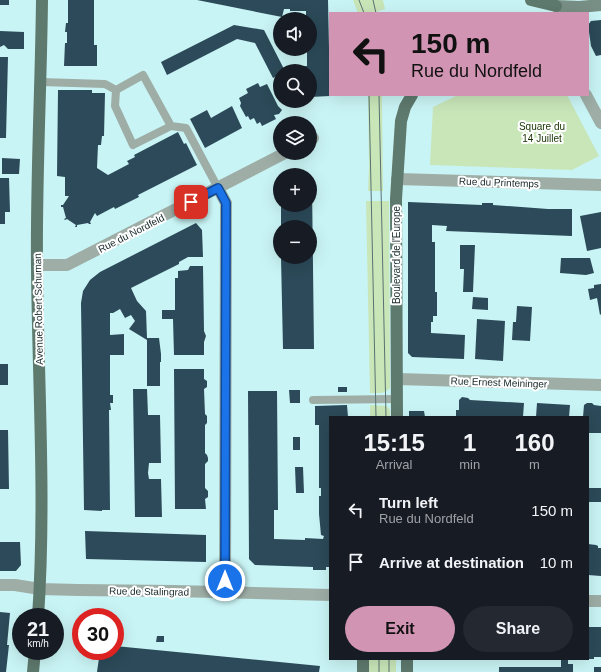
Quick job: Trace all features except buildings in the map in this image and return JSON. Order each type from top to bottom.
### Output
[{"type":"main road","name":"Avenue Robert Schuman","points":[[39,608],[42,565],[41,430],[37,265],[42,0]]},
{"type":"main road","points":[[531,0],[554,8],[601,5]]},
{"type":"main road","name":"Boulevard de l'Europe","points":[[397,416],[396,199],[402,121],[405,107],[411,96]]},
{"type":"main road","points":[[33,672],[34,660]]},
{"type":"main road","points":[[363,660],[363,672]]},
{"type":"main road","points":[[407,660],[407,672]]},
{"type":"street","points":[[587,96],[601,123]]},
{"type":"street","name":"Rue du Nordfeld","points":[[37,265],[67,265],[273,159]]},
{"type":"street","name":"Rue du Printemps","points":[[397,179],[601,186]]},
{"type":"street","points":[[218,188],[226,203],[225,592]]},
{"type":"street","name":"Rue Ernest Meininger","points":[[397,379],[601,385]]},
{"type":"street","name":"Rue de Stalingrad","points":[[0,585],[15,585],[40,589],[329,595]]},
{"type":"street","points":[[589,601],[601,601]]},
{"type":"lane","points":[[116,90],[143,75],[171,126]]},
{"type":"lane","points":[[41,82],[105,84],[116,90]]},
{"type":"lane","points":[[116,90],[115,106],[133,144],[171,126],[186,128],[218,188]]},
{"type":"lane","points":[[314,400],[397,399]]},
{"type":"green space","points":[[353,0],[383,0],[385,9],[375,12],[358,12]]},
{"type":"green space","points":[[368,96],[382,96],[383,191],[368,191]]},
{"type":"green space","name":"Square du 14 Juillet","points":[[456,96],[568,96],[599,156],[572,170],[430,165],[433,107]]},
{"type":"green space","points":[[366,201],[389,201],[390,388],[386,391],[378,393],[370,393]]},
{"type":"green space","points":[[370,405],[387,406],[390,410],[390,416],[370,416]]},
{"type":"green space","points":[[368,660],[396,660],[396,672],[368,672]]},
{"type":"tram line","points":[[359,0],[364,12]]},
{"type":"tram line","points":[[373,0],[376,12]]},
{"type":"tram line","points":[[369,96],[376,416]]},
{"type":"tram line","points":[[379,96],[386,416]]},
{"type":"tram line","points":[[379,660],[379,672]]},
{"type":"tram line","points":[[389,660],[389,672]]},
{"type":"route","points":[[191,202],[218,188],[226,203],[225,581]]}]
